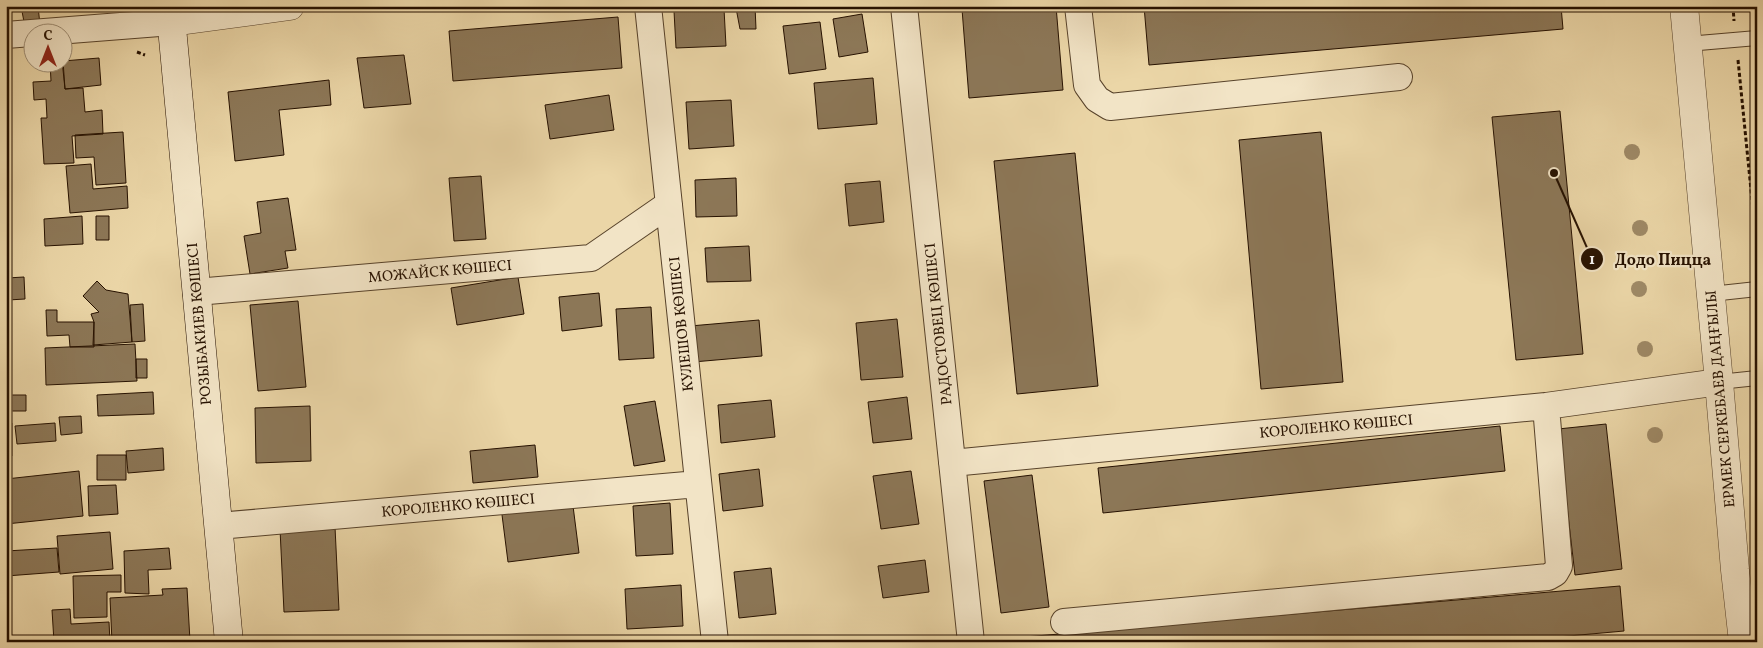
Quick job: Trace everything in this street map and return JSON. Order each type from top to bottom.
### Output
[{"type":"street","points":[[6,35],[171,14],[290,6]]},
{"type":"street","name":"КУЛЕШОВ КӨШЕСІ","points":[[648,6],[715,642]]},
{"type":"street","name":"РАДОСТОВЕЦ КӨШЕСІ","points":[[904,6],[971,642]]},
{"type":"street","points":[[1078,6],[1087,85],[1097,99],[1110,106],[1399,77]]},
{"type":"street","name":"ЕРМЕК СЕРКЕБАЕВ ДАҢҒЫЛЫ","points":[[1684,6],[1743,642]]},
{"type":"street","name":"РОЗЫБАКИЕВ КӨШЕСІ","points":[[171,14],[229,642]]},
{"type":"street","name":"МОЖАЙСК КӨШЕСІ","points":[[196,292],[591,258],[669,204]]},
{"type":"street","name":"КОРОЛЕНКО КӨШЕСІ","points":[[952,462],[1546,406],[1720,382]]},
{"type":"street","points":[[1064,622],[1548,577],[1555,573],[1559,566],[1546,406]]},
{"type":"street","name":"КОРОЛЕНКО КӨШЕСІ","points":[[218,526],[698,484]]},
{"type":"lane","points":[[1687,44],[1757,38]]},
{"type":"lane","points":[[1711,294],[1757,289]]},
{"type":"lane","points":[[1720,382],[1757,378]]},
{"type":"path","points":[[1733,6],[1757,250]]},
{"type":"building","points":[[21,6],[38,6],[40,22],[24,22]]},
{"type":"building","points":[[755,6],[756,29],[740,29],[736,8]]},
{"type":"building","points":[[989,6],[1056,6],[1063,90],[969,98],[962,9]]},
{"type":"building","points":[[1144,6],[1561,6],[1563,29],[1149,65]]},
{"type":"building","points":[[724,9],[726,46],[676,48],[674,11]]},
{"type":"building","points":[[862,14],[868,52],[839,57],[833,19]]},
{"type":"building","points":[[618,17],[622,68],[453,81],[449,31]]},
{"type":"building","points":[[820,22],[826,69],[789,74],[783,26]]},
{"type":"building","points":[[404,55],[411,104],[364,108],[357,58]]},
{"type":"building","points":[[99,58],[101,85],[65,89],[64,72],[72,72],[72,60]]},
{"type":"building","points":[[51,72],[63,72],[65,89],[83,88],[85,112],[102,110],[103,134],[72,136],[74,163],[44,164],[41,118],[47,118],[46,99],[34,100],[33,82],[51,81]]},
{"type":"building","points":[[873,78],[877,124],[818,129],[814,83]]},
{"type":"building","points":[[329,80],[331,105],[279,110],[284,155],[235,161],[228,92]]},
{"type":"building","points":[[609,95],[614,130],[550,139],[545,105]]},
{"type":"building","points":[[731,100],[734,146],[689,149],[686,102]]},
{"type":"building","points":[[1560,111],[1583,354],[1516,360],[1492,117]]},
{"type":"building","points":[[123,132],[126,183],[96,185],[94,157],[76,158],[75,135]]},
{"type":"building","points":[[1321,132],[1343,382],[1261,389],[1239,140]]},
{"type":"building","points":[[1075,153],[1098,386],[1017,394],[994,161]]},
{"type":"building","points":[[91,164],[93,189],[127,186],[128,208],[70,213],[66,166]]},
{"type":"building","points":[[481,176],[486,239],[454,241],[449,178]]},
{"type":"building","points":[[736,178],[737,216],[696,217],[695,180]]},
{"type":"building","points":[[880,181],[884,222],[849,226],[845,184]]},
{"type":"building","points":[[288,198],[296,250],[285,251],[288,268],[250,274],[244,236],[261,233],[257,202]]},
{"type":"building","points":[[82,216],[83,244],[45,246],[44,219]]},
{"type":"building","points":[[96,216],[109,216],[109,240],[96,240]]},
{"type":"building","points":[[749,246],[751,281],[707,282],[705,248]]},
{"type":"building","points":[[24,277],[25,299],[8,300],[7,278]]},
{"type":"building","points":[[518,277],[524,314],[457,325],[451,288]]},
{"type":"building","points":[[97,281],[106,290],[128,294],[132,342],[93,345],[94,322],[91,314],[99,312],[83,296]]},
{"type":"building","points":[[599,293],[602,326],[562,331],[559,297]]},
{"type":"building","points":[[298,301],[306,387],[258,391],[250,305]]},
{"type":"building","points":[[143,304],[145,341],[132,342],[130,305]]},
{"type":"building","points":[[651,307],[654,358],[619,360],[616,309]]},
{"type":"building","points":[[46,310],[57,310],[57,322],[94,322],[94,347],[70,347],[69,335],[47,336]]},
{"type":"building","points":[[897,319],[903,377],[861,380],[856,323]]},
{"type":"building","points":[[759,320],[762,356],[693,362],[690,326]]},
{"type":"building","points":[[135,344],[137,381],[46,385],[45,348]]},
{"type":"building","points":[[136,359],[147,359],[147,378],[136,378]]},
{"type":"building","points":[[153,392],[154,414],[98,416],[97,395]]},
{"type":"building","points":[[6,395],[26,395],[26,411],[6,411]]},
{"type":"building","points":[[907,397],[912,439],[873,443],[868,402]]},
{"type":"building","points":[[771,400],[775,437],[721,443],[718,405]]},
{"type":"building","points":[[655,401],[665,461],[634,466],[624,406]]},
{"type":"building","points":[[310,406],[311,461],[256,463],[255,408]]},
{"type":"building","points":[[81,416],[82,433],[61,435],[59,417]]},
{"type":"building","points":[[6,423],[12,423],[12,456],[6,456]]},
{"type":"building","points":[[55,423],[56,441],[17,444],[15,426]]},
{"type":"building","points":[[1606,424],[1622,569],[1575,575],[1558,429]]},
{"type":"building","points":[[1500,426],[1505,471],[1103,513],[1098,468]]},
{"type":"building","points":[[535,445],[538,477],[473,483],[470,451]]},
{"type":"building","points":[[163,448],[164,470],[128,473],[126,451]]},
{"type":"building","points":[[97,455],[126,455],[126,480],[97,480]]},
{"type":"building","points":[[759,469],[763,506],[723,511],[719,474]]},
{"type":"building","points":[[79,471],[83,516],[6,524],[6,479]]},
{"type":"building","points":[[911,471],[919,524],[881,529],[873,476]]},
{"type":"building","points":[[1032,475],[1049,607],[1001,613],[984,481]]},
{"type":"building","points":[[116,485],[118,514],[89,516],[88,486]]},
{"type":"building","points":[[572,498],[579,553],[508,562],[501,507]]},
{"type":"building","points":[[670,503],[673,554],[636,556],[633,506]]},
{"type":"building","points":[[335,527],[339,610],[284,612],[280,529]]},
{"type":"building","points":[[110,532],[113,569],[60,574],[57,536]]},
{"type":"building","points":[[57,548],[59,572],[6,576],[6,551]]},
{"type":"building","points":[[169,548],[171,569],[148,570],[149,594],[125,593],[124,551]]},
{"type":"building","points":[[925,560],[929,592],[883,598],[878,566]]},
{"type":"building","points":[[771,568],[776,614],[739,618],[734,572]]},
{"type":"building","points":[[121,575],[121,592],[107,592],[107,617],[74,618],[73,576]]},
{"type":"building","points":[[681,585],[683,626],[627,629],[625,589]]},
{"type":"building","points":[[1620,586],[1624,631],[1502,642],[1001,642],[1001,639]]},
{"type":"building","points":[[187,588],[190,641],[112,642],[110,598],[163,595],[162,589]]},
{"type":"building","points":[[70,609],[71,624],[109,622],[110,642],[54,642],[52,610]]},
{"type":"place","name":"Додо Пицца","points":[[1554,173]]}]
